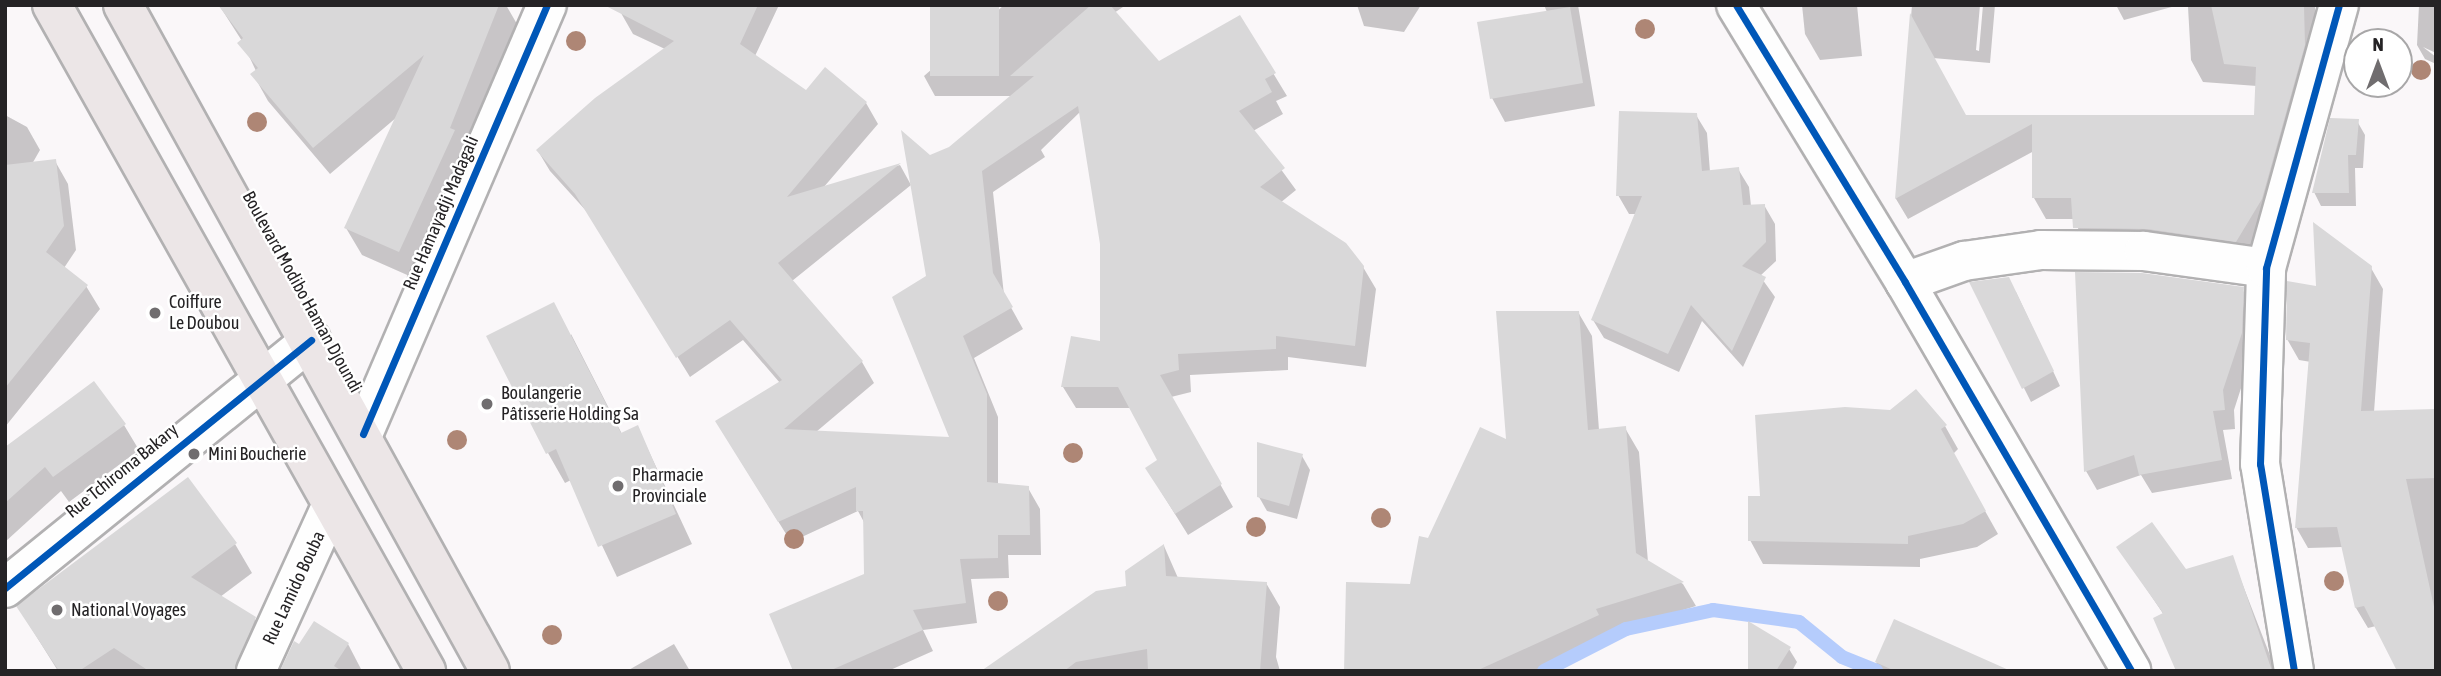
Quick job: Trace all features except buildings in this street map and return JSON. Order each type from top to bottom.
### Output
[{"type":"main road","points":[[51,5],[259,379],[426,671]]},
{"type":"main road","name":"Boulevard Modibo Haman Djoundi","points":[[123,5],[363,434],[490,671]]},
{"type":"street","name":"Rue Hamayadji Madagali","points":[[363,434],[548,5]]},
{"type":"street","points":[[1736,5],[1905,282],[2131,671]]},
{"type":"street","points":[[2294,671],[2260,464],[2266,268],[2339,5]]},
{"type":"street","points":[[1905,282],[1964,261],[2041,250],[2144,251],[2266,268]]},
{"type":"street","name":"Rue Tchiroma Bakary","points":[[5,588],[259,379],[311,340]]},
{"type":"street","name":"Rue Lamido Bouba","points":[[256,671],[332,504]]},
{"type":"waterway","points":[[1544,671],[1626,629],[1713,610],[1799,622],[1842,657],[1876,671]]},
{"type":"cycle path","points":[[363,434],[547,5]]},
{"type":"cycle path","points":[[1736,5],[1905,282],[2131,671]]},
{"type":"cycle path","points":[[2294,671],[2260,464],[2266,268],[2339,5]]},
{"type":"cycle path","points":[[5,588],[311,340]]},
{"type":"place","name":"Coiffure Le Doubou","points":[[155,313]]},
{"type":"place","name":"Boulangerie Pâtisserie Holding Sa","points":[[487,404]]},
{"type":"place","name":"Mini Boucherie","points":[[194,454]]},
{"type":"place","name":"Pharmacie Provinciale","points":[[618,486]]},
{"type":"place","name":"National Voyages","points":[[57,610]]}]
